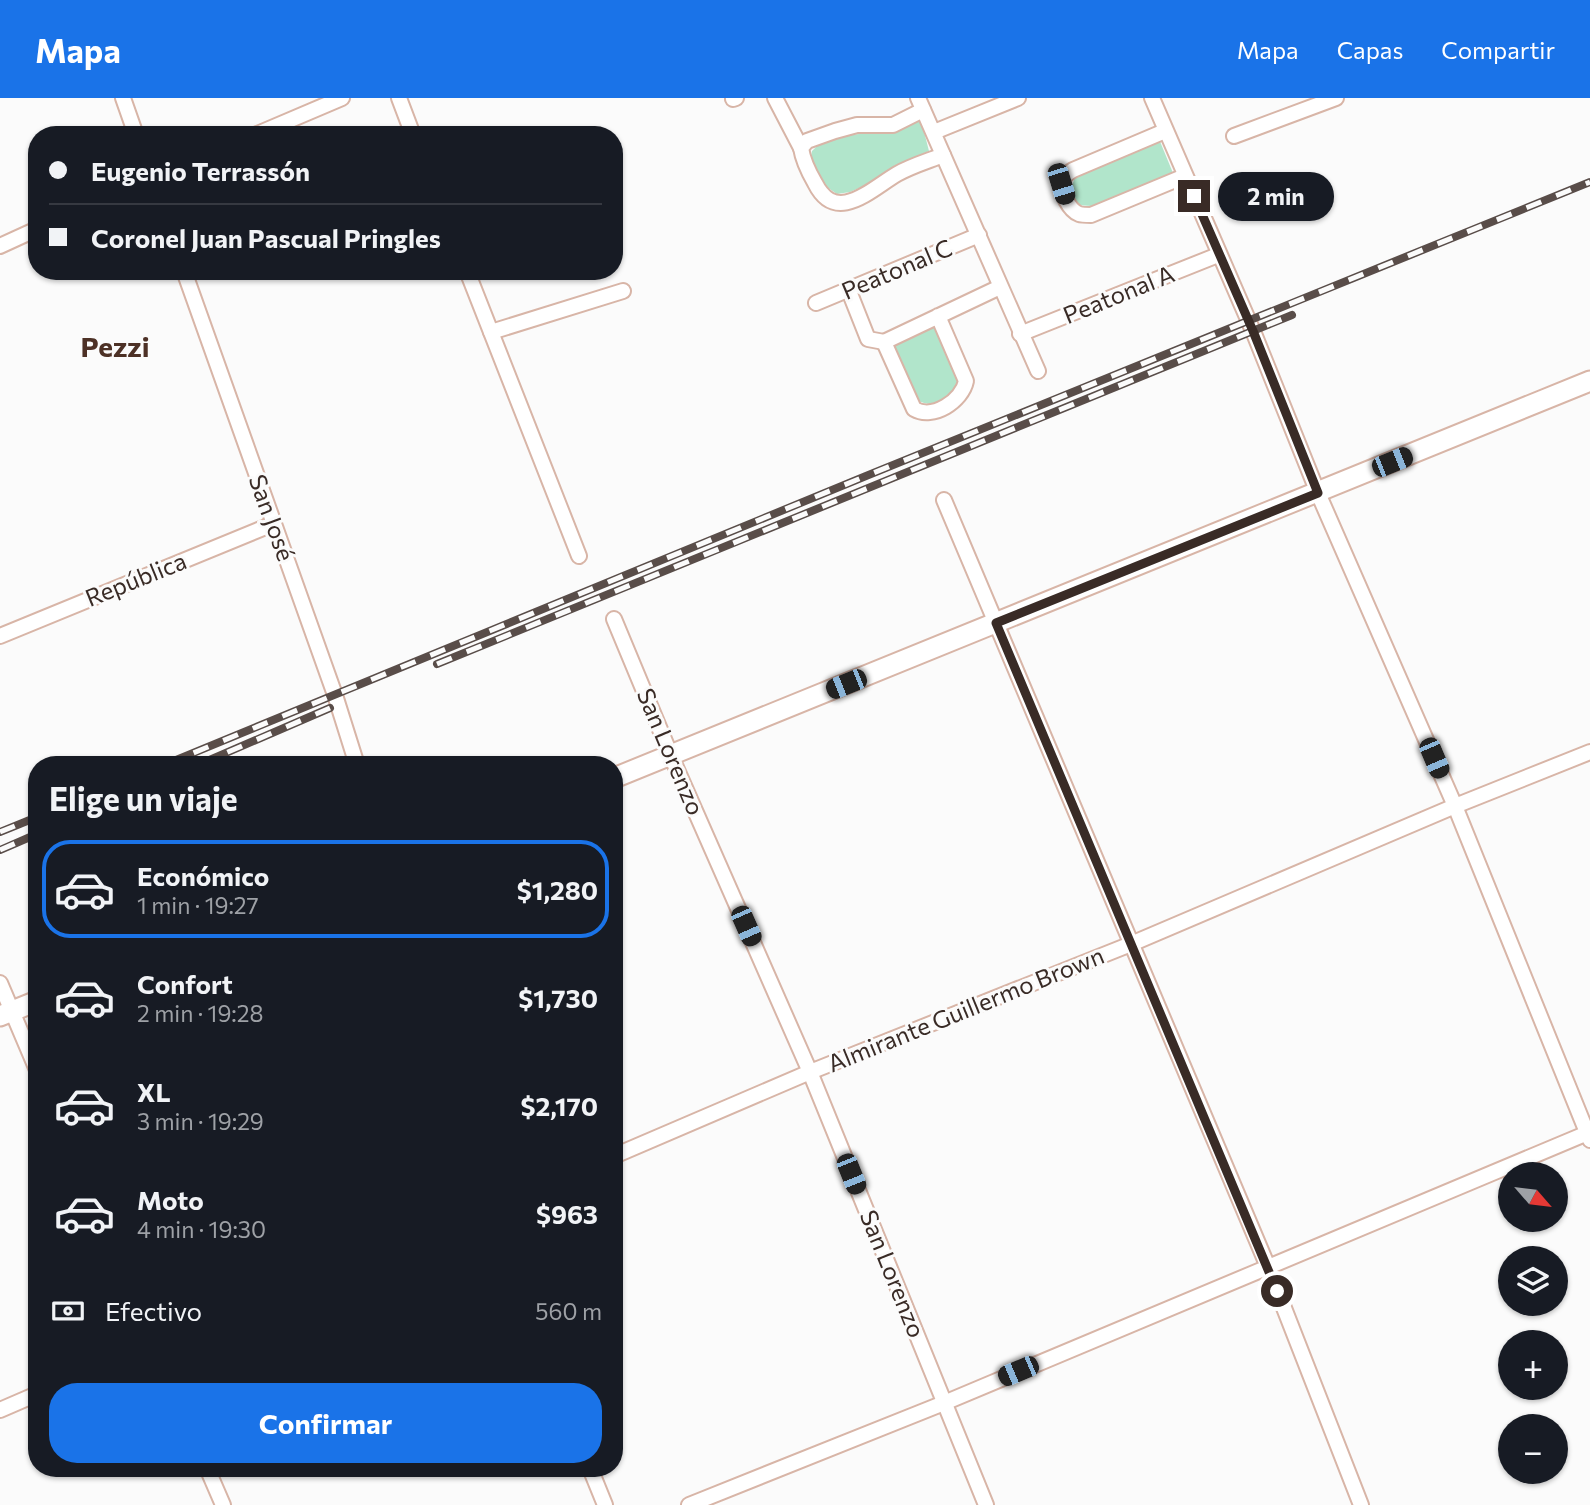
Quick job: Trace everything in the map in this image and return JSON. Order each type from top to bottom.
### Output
[{"type":"main road","points":[[623,774],[1590,381]]},
{"type":"main road","points":[[5,1013],[28,1004]]},
{"type":"street","points":[[123,98],[133,126]]},
{"type":"street","points":[[276,126],[342,98]]},
{"type":"street","points":[[399,98],[410,126]]},
{"type":"street","points":[[775,98],[801,148],[803,161],[820,194],[830,202],[840,203],[870,194],[905,170],[943,155]]},
{"type":"street","points":[[934,132],[1018,98]]},
{"type":"street","points":[[689,1505],[944,1403],[1589,1135],[1455,806],[1318,493],[1253,331],[1152,98]]},
{"type":"street","points":[[1234,136],[1336,98]]},
{"type":"street","points":[[801,148],[807,141],[857,125],[893,125],[921,104],[1038,371]]},
{"type":"street","points":[[1165,131],[1064,176],[1061,184],[1066,200],[1079,214],[1091,215],[1185,176]]},
{"type":"street","points":[[0,246],[28,233]]},
{"type":"street","name":"Peatonal C","points":[[816,303],[979,236]]},
{"type":"street","name":"Peatonal A","points":[[1020,334],[1218,255]]},
{"type":"street","name":"San José","points":[[187,280],[335,695],[354,756]]},
{"type":"street","points":[[471,280],[579,556]]},
{"type":"street","points":[[849,291],[868,339],[884,342],[1000,287]]},
{"type":"street","points":[[491,332],[623,291]]},
{"type":"street","points":[[884,342],[914,409],[920,413],[930,413],[942,408],[965,390],[966,381],[938,316]]},
{"type":"street","points":[[944,500],[1268,1267],[1361,1505]]},
{"type":"street","name":"República","points":[[0,636],[273,524]]},
{"type":"street","name":"San Lorenzo","points":[[614,619],[810,1072],[986,1505]]},
{"type":"street","name":"Almirante Guillermo Brown","points":[[623,1152],[810,1072],[1131,944],[1455,806],[1590,752]]},
{"type":"street","points":[[0,983],[5,1013],[28,1054]]},
{"type":"street","points":[[0,1410],[28,1398]]},
{"type":"street","points":[[212,1477],[223,1505]]},
{"type":"street","points":[[594,1477],[605,1505]]},
{"type":"green space","points":[[918,121],[922,124],[929,151],[894,166],[880,179],[850,192],[837,194],[821,183],[811,156],[818,145],[850,135],[895,130]]},
{"type":"green space","points":[[1159,139],[1173,173],[1091,206],[1077,205],[1072,191],[1076,176]]},
{"type":"green space","points":[[933,326],[959,378],[950,397],[931,404],[917,400],[892,345]]},
{"type":"railway","points":[[186,756],[1590,182]]},
{"type":"railway","points":[[437,664],[1292,315]]},
{"type":"railway","points":[[219,756],[330,708]]},
{"type":"railway","points":[[0,832],[28,821]]},
{"type":"railway","points":[[0,850],[28,838]]},
{"type":"district","name":"Pezzi","points":[[115,347]]},
{"type":"route","points":[[1194,196],[1253,331],[1318,493],[996,623],[1277,1291]]}]
